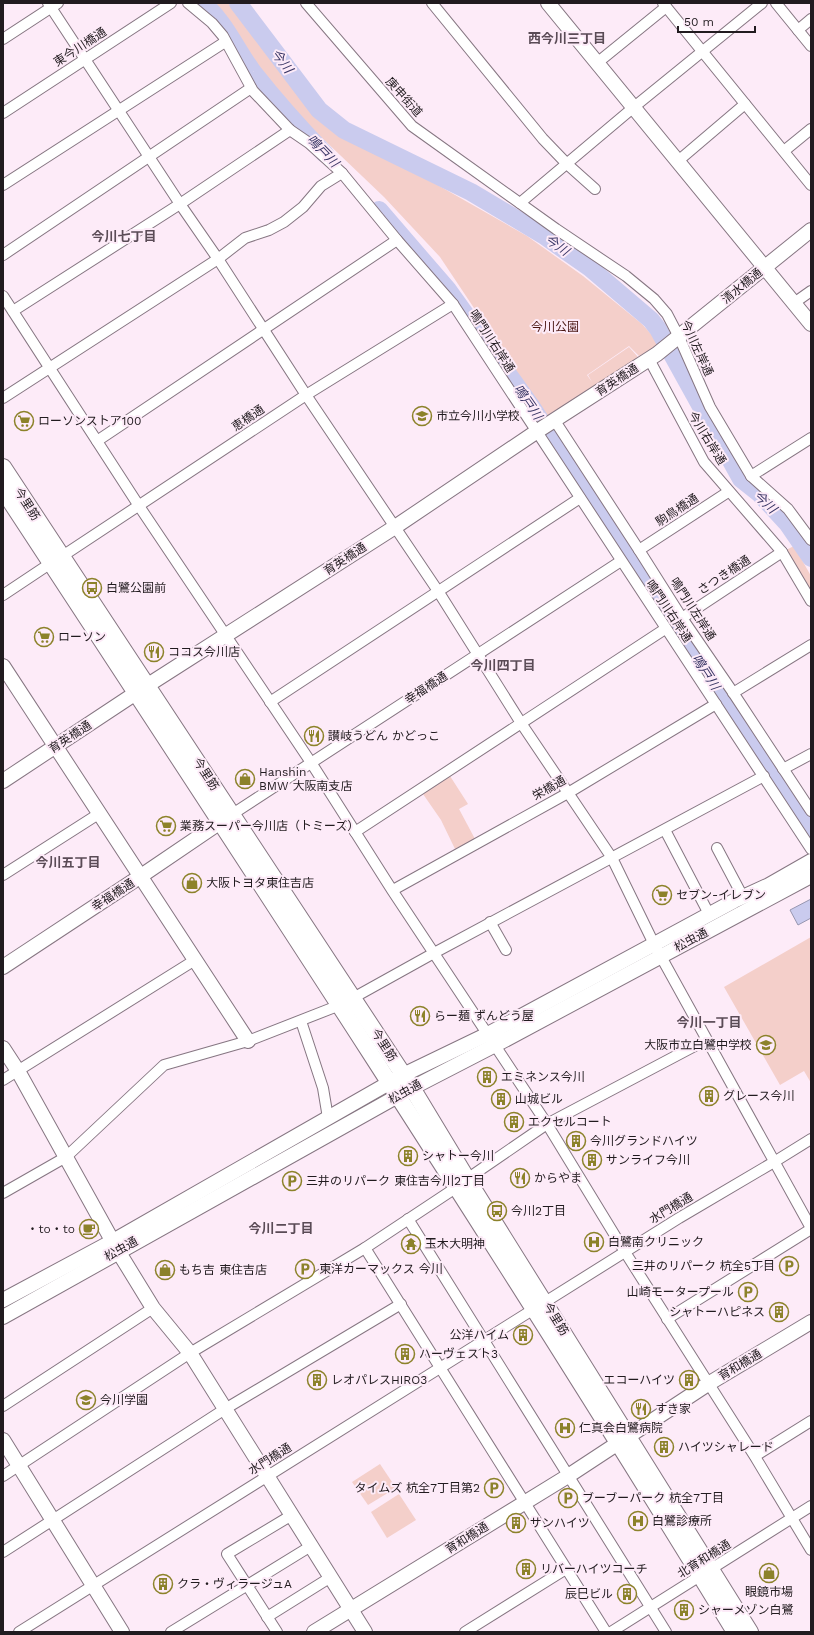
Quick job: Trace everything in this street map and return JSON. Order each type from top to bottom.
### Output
[{"type":"main road","name":"今里筋","points":[[3,467],[56,560]]},
{"type":"main road","name":"今里筋","points":[[3,490],[56,560],[227,818],[401,1085],[624,1439],[706,1573],[750,1632]]},
{"type":"main road","name":"今里筋","points":[[706,1573],[735,1632]]},
{"type":"street","name":"東今川橋通","points":[[3,113],[171,3]]},
{"type":"street","name":"鳴門川右岸通","points":[[188,3],[212,23],[223,36],[251,88],[290,130],[309,143],[342,173],[397,240],[453,304],[545,427],[580,498],[811,849]]},
{"type":"street","name":"庚申街道","points":[[306,3],[412,126],[520,203]]},
{"type":"street","points":[[432,3],[538,133],[566,164],[595,188]]},
{"type":"street","points":[[548,3],[811,324]]},
{"type":"street","points":[[520,203],[634,107],[762,3]]},
{"type":"street","points":[[776,3],[811,46]]},
{"type":"street","points":[[3,39],[52,5],[118,110],[218,259],[306,395],[438,591],[479,654],[521,724],[612,858],[657,950],[811,1228],[667,1319]]},
{"type":"street","points":[[597,63],[664,5],[811,185]]},
{"type":"street","points":[[798,30],[811,20]]},
{"type":"street","points":[[3,185],[226,42]]},
{"type":"street","points":[[3,255],[251,88]]},
{"type":"street","points":[[678,161],[745,104]]},
{"type":"street","points":[[784,151],[811,129]]},
{"type":"street","points":[[13,311],[180,204],[290,130]]},
{"type":"street","points":[[3,398],[218,259],[245,238],[269,230],[284,222],[303,207],[322,186],[342,173]]},
{"type":"street","name":"今川左岸通","points":[[520,203],[626,276],[654,299],[667,314],[672,343],[751,476],[788,509],[809,534]]},
{"type":"street","name":"清水橋通","points":[[672,343],[811,230]]},
{"type":"street","points":[[97,441],[397,240]]},
{"type":"street","points":[[794,303],[811,291]]},
{"type":"street","points":[[3,296],[139,506],[312,764],[392,890],[547,1124],[625,1252],[755,1456],[811,1550]]},
{"type":"street","name":"恵橋通","points":[[3,595],[306,395],[453,304]]},
{"type":"street","name":"育英橋通","points":[[3,781],[142,689],[395,526],[672,343]]},
{"type":"street","name":"今川右岸通","points":[[649,359],[704,462],[728,492],[782,552],[811,601]]},
{"type":"street","name":"鳴門川左岸通","points":[[545,427],[639,550],[682,618],[811,811]]},
{"type":"street","points":[[751,476],[811,438]]},
{"type":"street","name":"駒鳥橋通","points":[[639,550],[728,492]]},
{"type":"street","points":[[270,702],[580,498]]},
{"type":"street","name":"さつき橋通","points":[[682,618],[782,552]]},
{"type":"street","name":"幸福橋通","points":[[3,967],[227,818],[312,764],[621,561]]},
{"type":"street","points":[[356,832],[665,629]]},
{"type":"street","points":[[733,693],[811,644]]},
{"type":"street","points":[[3,666],[248,1041]]},
{"type":"street","name":"栄橋通","points":[[392,890],[568,793],[716,704]]},
{"type":"street","points":[[783,769],[811,754]]},
{"type":"street","points":[[3,1193],[66,1157],[164,1066],[248,1041],[346,1002],[490,922],[764,776]]},
{"type":"street","points":[[3,874],[100,813]]},
{"type":"street","points":[[665,830],[709,914]]},
{"type":"street","points":[[717,848],[742,897]]},
{"type":"street","name":"松虫通","points":[[657,950],[709,914],[811,861]]},
{"type":"street","name":"松虫通","points":[[3,1317],[115,1246],[328,1118],[401,1085],[492,1040],[657,950],[811,876]]},
{"type":"street","points":[[490,922],[506,950]]},
{"type":"street","points":[[3,1080],[196,960]]},
{"type":"street","points":[[301,1020],[323,1088],[328,1118]]},
{"type":"street","points":[[3,1476],[190,1353],[365,1248],[547,1124],[706,1040]]},
{"type":"street","points":[[3,1048],[18,1071],[115,1246],[153,1308],[190,1353],[366,1632]]},
{"type":"street","name":"松虫通","points":[[3,1300],[115,1246],[401,1085]]},
{"type":"street","name":"水門橋通","points":[[19,1632],[678,1218],[811,1139]]},
{"type":"street","points":[[408,1218],[666,1632]]},
{"type":"street","points":[[365,1248],[606,1632]]},
{"type":"street","points":[[3,1552],[226,1409],[401,1304]]},
{"type":"street","points":[[3,1406],[153,1308]]},
{"type":"street","name":"育和橋通","points":[[314,1632],[568,1476],[708,1384],[811,1322]]},
{"type":"street","points":[[755,1456],[811,1421]]},
{"type":"street","points":[[3,1440],[122,1632]]},
{"type":"street","name":"北育和橋通","points":[[610,1632],[651,1608],[811,1506]]},
{"type":"street","points":[[277,1632],[228,1554],[292,1514]]},
{"type":"street","points":[[171,1632],[312,1546]]},
{"type":"street","points":[[465,1632],[566,1569]]},
{"type":"street","points":[[267,1617],[331,1577]]},
{"type":"green space","name":"今川公園","points":[[204,3],[228,3],[239,13],[283,72],[327,122],[527,236],[583,276],[642,324],[660,344],[639,356],[629,346],[587,375],[592,382],[588,375],[629,347],[638,357],[594,387],[546,416],[440,257],[384,197],[297,114],[257,70],[238,41]]},
{"type":"green space","points":[[794,546],[811,576],[811,592],[786,550]]},
{"type":"green space","points":[[450,776],[468,804],[459,809],[475,839],[455,849],[441,820],[423,794]]},
{"type":"green space","points":[[811,937],[811,1083],[804,1071],[780,1085],[724,987]]},
{"type":"green space","points":[[380,1464],[396,1488],[368,1505],[352,1482]]},
{"type":"green space","points":[[399,1494],[416,1520],[387,1538],[371,1512]]},
{"type":"water","points":[[811,899],[811,918],[798,925],[790,910]]},
{"type":"waterway","name":"鳴戸川","points":[[203,3],[211,10],[224,27],[261,82],[325,154]]},
{"type":"waterway","name":"今川","points":[[238,3],[319,110],[344,130],[471,192],[543,235],[590,268],[651,320],[658,329],[741,479],[760,494],[787,523],[811,558]]},
{"type":"waterway","name":"鳴戸川","points":[[379,210],[448,290],[531,406],[785,795],[811,832]]},
{"type":"place","name":"市立今川小学校","points":[[422,416]]},
{"type":"place","name":"ローソンストア100","points":[[24,421]]},
{"type":"place","name":"白鷺公園前","points":[[92,588]]},
{"type":"place","name":"ローソン","points":[[44,637]]},
{"type":"place","name":"ココス今川店","points":[[154,652]]},
{"type":"place","name":"讃岐うどん かどっこ","points":[[314,736]]},
{"type":"place","name":"Hanshin BMW 大阪南支店","points":[[245,779]]},
{"type":"place","name":"業務スーパー今川店（トミーズ）","points":[[166,826]]},
{"type":"place","name":"大阪トヨタ東住吉店","points":[[192,883]]},
{"type":"place","name":"セブン-イレブン","points":[[662,895]]},
{"type":"place","name":"らー麺 ずんどう屋","points":[[420,1016]]},
{"type":"place","name":"大阪市立白鷺中学校","points":[[766,1045]]},
{"type":"place","name":"エミネンス今川","points":[[487,1077]]},
{"type":"place","name":"グレース今川","points":[[709,1096]]},
{"type":"place","name":"山城ビル","points":[[501,1099]]},
{"type":"place","name":"エクセルコート","points":[[514,1122]]},
{"type":"place","name":"今川グランドハイツ","points":[[576,1141]]},
{"type":"place","name":"シャトー今川","points":[[408,1156]]},
{"type":"place","name":"サンライフ今川","points":[[592,1160]]},
{"type":"place","name":"からやま","points":[[520,1178]]},
{"type":"place","name":"三井のリパーク 東住吉今川2丁目","points":[[292,1181]]},
{"type":"place","name":"今川2丁目","points":[[497,1211]]},
{"type":"place","name":"・to・to","points":[[89,1229]]},
{"type":"place","name":"白鷺南クリニック","points":[[594,1242]]},
{"type":"place","name":"玉木大明神","points":[[411,1244]]},
{"type":"place","name":"三井のリパーク 杭全5丁目","points":[[789,1266]]},
{"type":"place","name":"東洋カーマックス 今川","points":[[305,1269]]},
{"type":"place","name":"もち吉 東住吉店","points":[[165,1270]]},
{"type":"place","name":"山崎モータープール","points":[[748,1292]]},
{"type":"place","name":"シャトーハピネス","points":[[779,1312]]},
{"type":"place","name":"公洋ハイム","points":[[523,1335]]},
{"type":"place","name":"ハーヴェスト3","points":[[405,1354]]},
{"type":"place","name":"レオパレスHIRO3","points":[[317,1380]]},
{"type":"place","name":"エコーハイツ","points":[[689,1380]]},
{"type":"place","name":"今川学園","points":[[86,1400]]},
{"type":"place","name":"すき家","points":[[641,1409]]},
{"type":"place","name":"仁真会白鷺病院","points":[[565,1428]]},
{"type":"place","name":"ハイツシャレード","points":[[664,1447]]},
{"type":"place","name":"タイムズ 杭全7丁目第2","points":[[494,1488]]},
{"type":"place","name":"ブーブーパーク 杭全7丁目","points":[[568,1498]]},
{"type":"place","name":"白鷺診療所","points":[[638,1521]]},
{"type":"place","name":"サンハイツ","points":[[516,1523]]},
{"type":"place","name":"リバーハイツコーチ","points":[[526,1569]]},
{"type":"place","name":"眼鏡市場","points":[[769,1573]]},
{"type":"place","name":"クラ・ヴィラージュA","points":[[163,1584]]},
{"type":"place","name":"辰巳ビル","points":[[627,1594]]},
{"type":"place","name":"シャーメゾン白鷺","points":[[684,1610]]},
{"type":"district","name":"西今川三丁目","points":[[567,38]]},
{"type":"district","name":"今川七丁目","points":[[124,236]]},
{"type":"district","name":"今川四丁目","points":[[503,665]]},
{"type":"district","name":"今川五丁目","points":[[68,862]]},
{"type":"district","name":"今川一丁目","points":[[709,1022]]},
{"type":"district","name":"今川二丁目","points":[[281,1228]]}]
